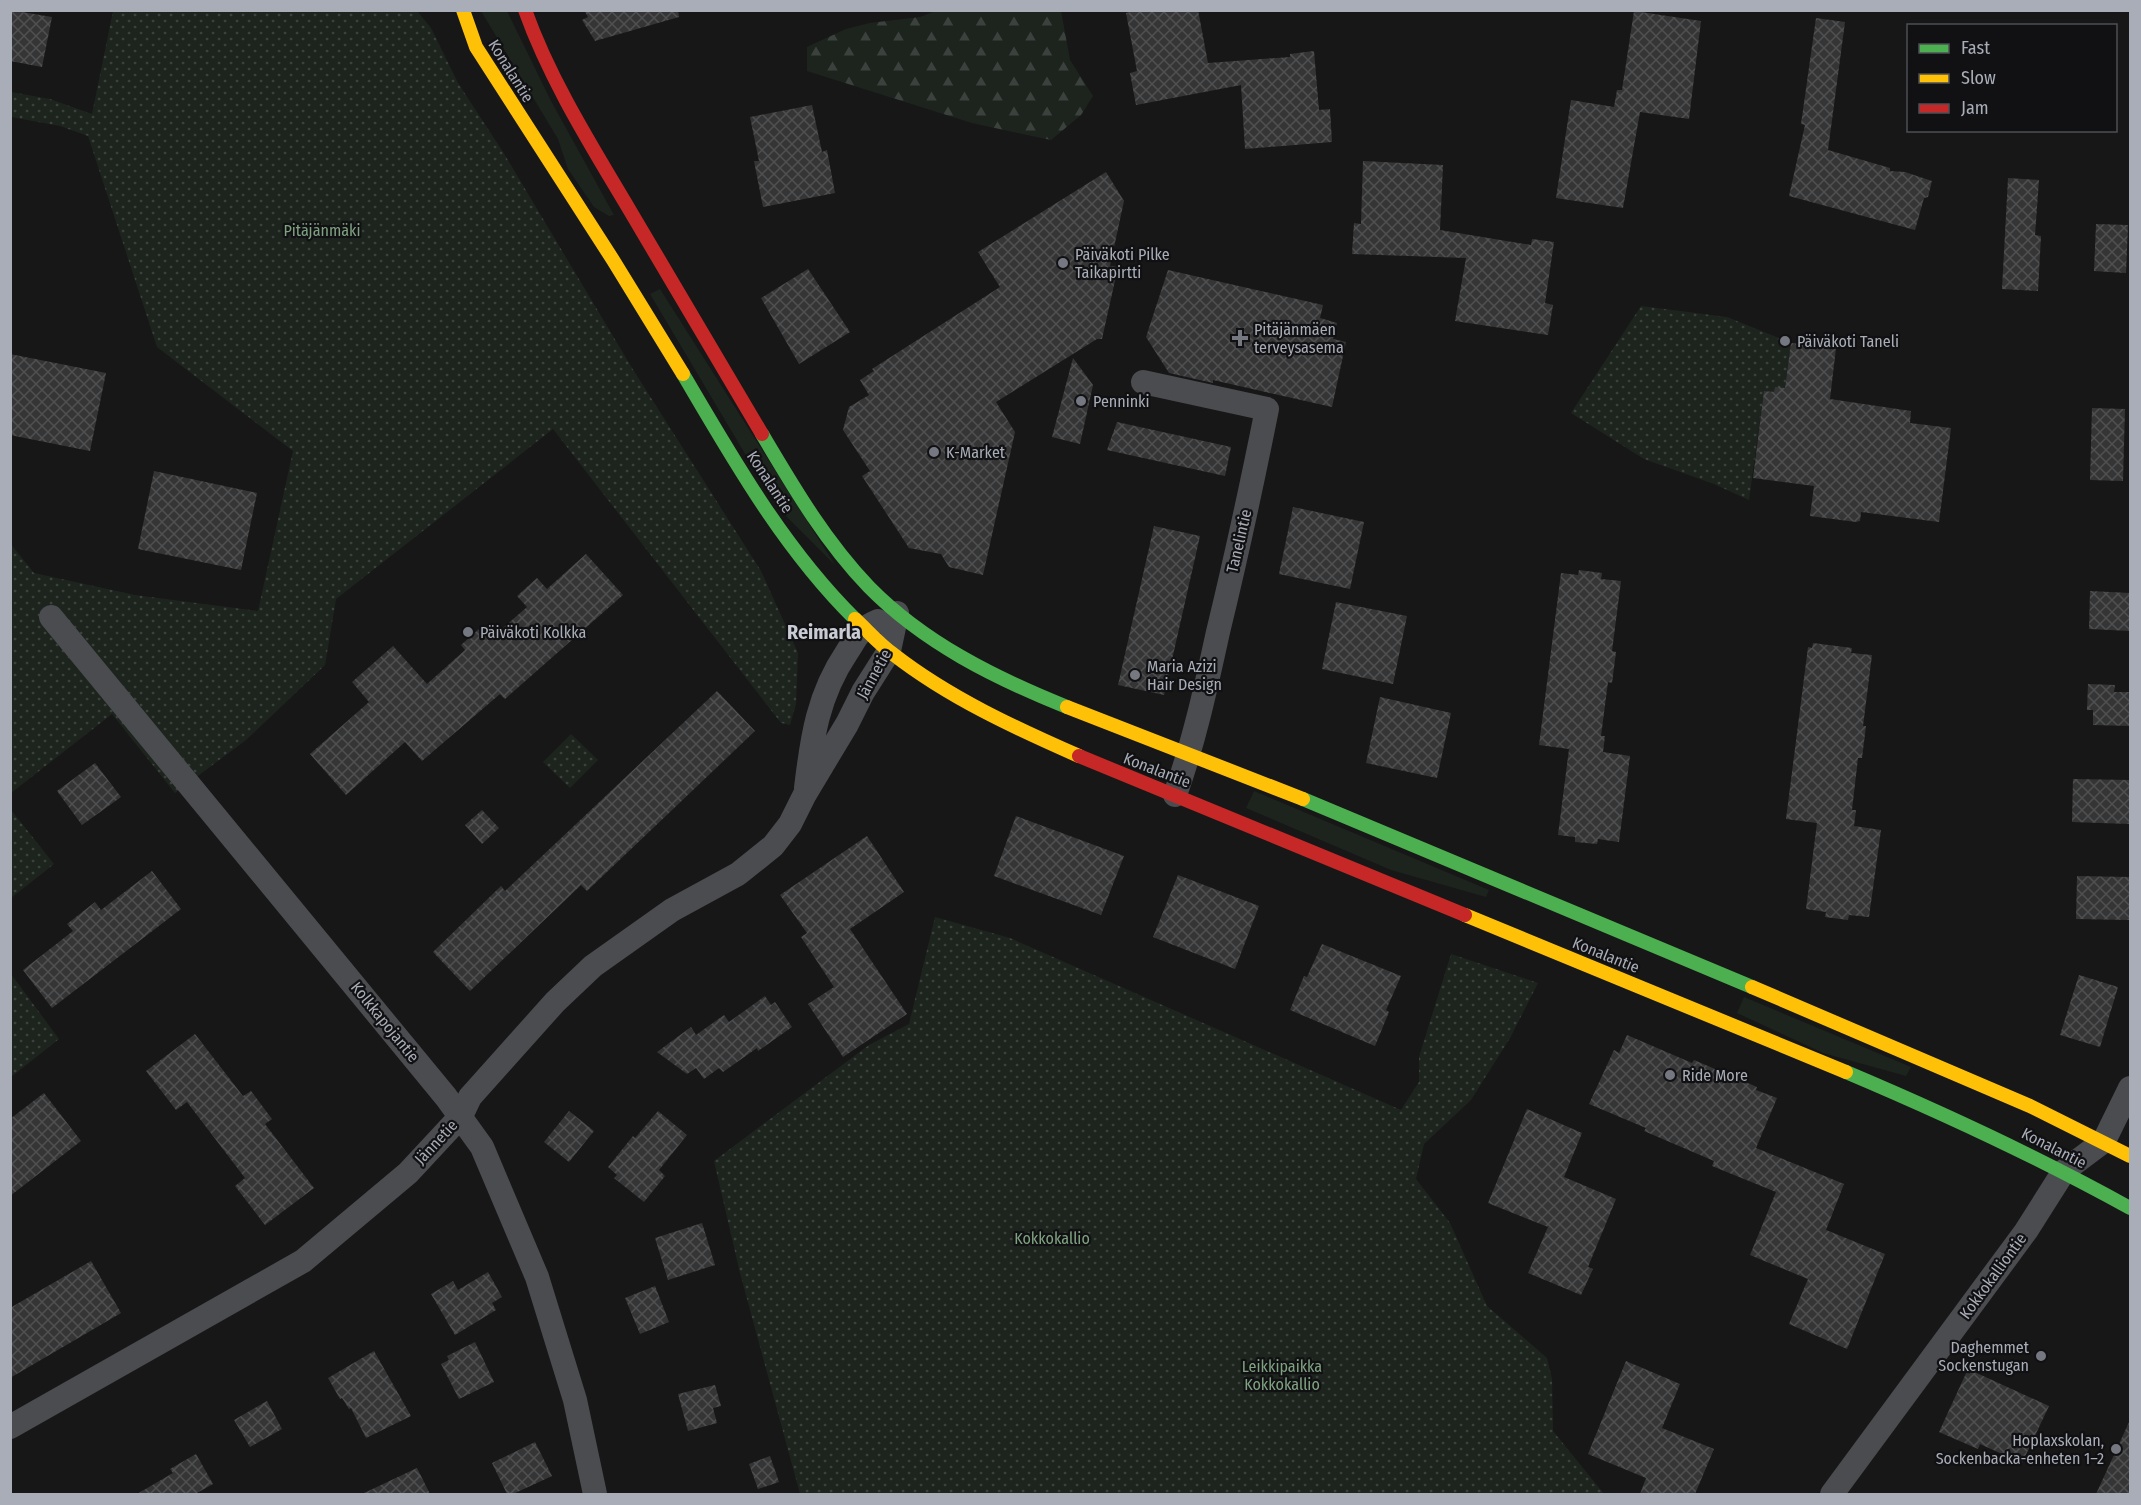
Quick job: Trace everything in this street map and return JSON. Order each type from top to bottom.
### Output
[{"type":"main road","points":[[450,10],[476,47]]},
{"type":"main road","name":"Konalantie","points":[[463,10],[476,47],[633,291],[748,480],[811,569],[863,627],[889,651],[963,699],[1023,731],[1100,766],[1848,1074],[2012,1145],[2130,1208]]},
{"type":"main road","name":"Konalantie","points":[[525,10],[534,35],[558,85],[803,503],[853,569],[897,613],[961,657],[1017,685],[1070,708],[1250,776],[1674,952],[2044,1112],[2130,1156]]},
{"type":"street","name":"Tanelintie","points":[[1143,382],[1267,409],[1244,520],[1189,754],[1175,795]]},
{"type":"street","name":"Jännetie","points":[[805,794],[810,746],[819,707],[833,673],[863,627],[897,613]]},
{"type":"street","name":"Jännetie","points":[[10,1427],[303,1261],[408,1173],[461,1116],[470,1097],[555,1002],[592,966],[672,910],[738,874],[772,846],[790,824],[805,794],[831,754],[863,692],[889,651],[897,613]]},
{"type":"street","name":"Kolkkapojantie","points":[[51,617],[461,1116],[482,1147],[537,1278],[575,1400],[595,1494]]},
{"type":"street","points":[[2064,1171],[2104,1141],[2130,1088]]},
{"type":"street","name":"Kokkokalliontie","points":[[1832,1494],[2026,1231],[2064,1171]]},
{"type":"green space","name":"Pitäjänmäki","points":[[113,11],[417,11],[431,28],[458,83],[503,152],[632,368],[761,571],[798,653],[796,704],[790,725],[781,723],[553,429],[336,599],[325,665],[246,740],[175,793],[112,714],[11,793],[10,543],[34,573],[135,595],[258,611],[293,451],[157,347],[88,136],[60,126],[11,117],[11,92],[50,99],[92,114]]},
{"type":"green space","points":[[481,11],[507,11],[551,101],[614,215],[609,216],[594,207],[568,169],[558,139]]},
{"type":"green space","points":[[936,11],[1061,11],[1070,60],[1093,96],[1081,115],[1051,140],[972,123],[807,71],[807,47],[846,29],[870,23],[920,17]]},
{"type":"green space","points":[[660,289],[835,565],[776,506],[650,294]]},
{"type":"green space","points":[[1641,306],[1727,317],[1791,343],[1784,394],[1764,391],[1749,500],[1714,484],[1644,459],[1571,413]]},
{"type":"green space","points":[[571,734],[598,760],[570,788],[543,762]]},
{"type":"green space","points":[[1254,791],[1489,890],[1486,897],[1391,870],[1246,808]]},
{"type":"green space","points":[[11,810],[54,864],[10,898]]},
{"type":"green space","name":"Kokkokallio","points":[[935,917],[1010,938],[1401,1110],[1419,1082],[1419,1057],[1451,954],[1538,983],[1510,1038],[1471,1100],[1424,1144],[1416,1179],[1450,1223],[1487,1306],[1547,1358],[1552,1379],[1553,1431],[1604,1494],[800,1494],[740,1273],[714,1161],[869,1045],[909,1024]]},
{"type":"green space","points":[[11,974],[59,1039],[11,1077]]},
{"type":"green space","points":[[1744,997],[1911,1067],[1906,1076],[1823,1053],[1737,1013]]},
{"type":"building","points":[[10,10],[52,17],[42,67],[10,61]]},
{"type":"building","points":[[584,10],[678,10],[679,17],[595,41],[582,20],[588,17]]},
{"type":"building","points":[[1139,10],[1198,10],[1208,63],[1290,57],[1290,54],[1314,51],[1319,110],[1330,109],[1332,142],[1245,149],[1241,85],[1136,105],[1130,73],[1137,71],[1126,13]]},
{"type":"building","points":[[1634,11],[1701,21],[1689,119],[1640,112],[1623,208],[1556,198],[1571,100],[1614,107],[1617,90],[1622,90]]},
{"type":"building","points":[[1816,18],[1845,22],[1828,150],[1890,168],[1890,171],[1905,172],[1932,181],[1928,197],[1924,198],[1915,230],[1789,196],[1805,125],[1801,124]]},
{"type":"building","points":[[812,105],[822,152],[827,150],[835,193],[763,207],[754,161],[759,161],[750,117]]},
{"type":"building","points":[[1363,161],[1443,165],[1440,230],[1531,245],[1532,239],[1554,242],[1545,303],[1553,305],[1548,335],[1455,321],[1466,258],[1352,254],[1354,223],[1361,224]]},
{"type":"building","points":[[1106,172],[1124,201],[1110,266],[1118,267],[1102,339],[1097,339],[996,402],[1015,432],[983,575],[949,567],[941,554],[909,548],[862,476],[870,471],[843,430],[849,407],[869,395],[860,380],[874,371],[872,369],[1000,287],[978,252]]},
{"type":"building","points":[[2008,178],[2039,180],[2035,235],[2041,236],[2038,291],[2002,289]]},
{"type":"building","points":[[2096,224],[2128,225],[2126,273],[2094,271]]},
{"type":"building","points":[[808,269],[850,332],[799,364],[761,298]]},
{"type":"building","name":"Pitäjänmäen terveysasema","points":[[1168,270],[1323,305],[1320,318],[1337,323],[1333,339],[1346,342],[1332,407],[1213,380],[1213,383],[1169,373],[1146,337]]},
{"type":"building","points":[[1791,343],[1836,348],[1830,399],[1911,411],[1910,423],[1951,428],[1939,522],[1861,512],[1860,521],[1856,522],[1810,516],[1814,486],[1753,478],[1764,391],[1774,392],[1775,387],[1785,388]]},
{"type":"building","points":[[10,354],[106,373],[90,451],[10,435]]},
{"type":"building","points":[[1073,358],[1093,385],[1080,444],[1052,437]]},
{"type":"building","points":[[2092,408],[2125,409],[2123,481],[2090,480]]},
{"type":"building","points":[[1117,422],[1231,447],[1225,476],[1107,450]]},
{"type":"building","points":[[154,471],[257,493],[241,570],[138,549]]},
{"type":"building","points":[[1293,507],[1364,522],[1350,589],[1279,574]]},
{"type":"building","points":[[1154,526],[1200,536],[1164,695],[1118,685]]},
{"type":"building","points":[[586,554],[623,595],[505,699],[500,694],[422,761],[405,742],[346,795],[310,754],[369,702],[352,682],[393,646],[427,684],[465,650],[461,645],[479,629],[489,640],[527,607],[517,596],[537,578],[547,589]]},
{"type":"building","points":[[1579,570],[1602,573],[1601,579],[1621,581],[1612,651],[1616,652],[1612,683],[1608,682],[1601,736],[1605,736],[1603,752],[1630,756],[1619,842],[1598,839],[1597,844],[1575,842],[1575,837],[1558,835],[1569,749],[1539,745],[1561,573],[1578,575]]},
{"type":"building","points":[[2090,591],[2130,593],[2130,631],[2089,629]]},
{"type":"building","points":[[1336,602],[1407,616],[1393,684],[1322,669]]},
{"type":"building","points":[[1813,643],[1852,648],[1851,653],[1872,655],[1863,726],[1866,726],[1862,758],[1858,758],[1852,810],[1856,810],[1854,826],[1881,830],[1869,917],[1849,915],[1848,920],[1825,917],[1826,912],[1806,909],[1817,823],[1786,819],[1808,647],[1812,648]]},
{"type":"building","points":[[2088,684],[2115,685],[2114,692],[2130,692],[2130,726],[2093,725],[2093,710],[2087,710]]},
{"type":"building","points":[[717,691],[755,731],[587,891],[581,885],[470,991],[433,952],[501,886],[505,891]]},
{"type":"building","points":[[1380,697],[1451,713],[1437,778],[1366,763]]},
{"type":"building","points":[[95,763],[121,797],[82,825],[57,791]]},
{"type":"building","points":[[2073,779],[2130,780],[2130,824],[2072,822]]},
{"type":"building","points":[[482,810],[499,828],[482,844],[465,825]]},
{"type":"building","points":[[1016,816],[1124,856],[1101,915],[994,876]]},
{"type":"building","points":[[867,836],[904,892],[850,929],[907,1014],[843,1057],[808,1004],[834,987],[801,937],[807,933],[780,895]]},
{"type":"building","points":[[152,871],[181,909],[52,1008],[23,970],[73,931],[67,924],[95,902],[101,910]]},
{"type":"building","points":[[1178,875],[1259,906],[1235,969],[1153,937]]},
{"type":"building","points":[[2077,876],[2130,877],[2129,920],[2076,919]]},
{"type":"building","points":[[1322,944],[1401,976],[1386,1010],[1389,1012],[1375,1046],[1290,1010],[1304,976],[1307,977]]},
{"type":"building","points":[[2079,975],[2118,987],[2100,1047],[2060,1035]]},
{"type":"building","points":[[765,996],[771,1005],[775,1002],[792,1027],[723,1072],[719,1068],[704,1079],[696,1068],[687,1074],[657,1052],[691,1027],[696,1035],[724,1015],[729,1022]]},
{"type":"building","points":[[195,1034],[243,1096],[251,1091],[272,1119],[265,1124],[314,1188],[265,1225],[235,1186],[245,1178],[187,1102],[176,1110],[146,1071]]},
{"type":"building","points":[[1627,1035],[1692,1063],[1694,1060],[1777,1098],[1756,1148],[1844,1184],[1826,1230],[1885,1254],[1847,1349],[1789,1324],[1808,1279],[1750,1255],[1776,1192],[1712,1166],[1714,1161],[1644,1131],[1646,1128],[1589,1104],[1614,1050],[1619,1053]]},
{"type":"building","points":[[44,1093],[81,1141],[10,1196],[10,1119]]},
{"type":"building","points":[[1527,1109],[1582,1133],[1564,1177],[1616,1199],[1588,1267],[1593,1269],[1581,1295],[1528,1273],[1548,1227],[1488,1203]]},
{"type":"building","points":[[569,1111],[594,1131],[569,1162],[544,1142]]},
{"type":"building","points":[[658,1111],[687,1135],[659,1170],[665,1176],[644,1202],[614,1178],[617,1175],[608,1167],[633,1136],[635,1138]]},
{"type":"building","points":[[702,1223],[715,1265],[668,1280],[655,1238]]},
{"type":"building","points":[[91,1261],[121,1313],[10,1378],[10,1308]]},
{"type":"building","points":[[488,1272],[502,1297],[492,1303],[496,1310],[455,1335],[431,1294],[453,1281],[458,1290]]},
{"type":"building","points":[[655,1286],[669,1322],[640,1334],[625,1298]]},
{"type":"building","points":[[475,1342],[494,1382],[459,1399],[441,1364],[449,1360],[447,1356]]},
{"type":"building","points":[[374,1351],[411,1416],[366,1438],[351,1408],[349,1409],[342,1398],[340,1399],[328,1378]]},
{"type":"building","points":[[1626,1361],[1680,1384],[1662,1428],[1714,1449],[1695,1494],[1640,1494],[1646,1478],[1588,1454]]},
{"type":"building","points":[[1968,1369],[2049,1406],[2022,1463],[1980,1444],[1978,1449],[1939,1432]]},
{"type":"building","points":[[715,1385],[721,1406],[713,1408],[717,1423],[688,1431],[678,1394]]},
{"type":"building","points":[[267,1401],[282,1429],[250,1447],[234,1420]]},
{"type":"building","points":[[2130,1420],[2130,1494],[2096,1494]]},
{"type":"building","points":[[535,1442],[552,1476],[513,1494],[507,1494],[492,1463]]},
{"type":"building","points":[[196,1454],[213,1484],[195,1494],[137,1494],[173,1473],[170,1469]]},
{"type":"building","points":[[770,1456],[779,1482],[758,1489],[749,1464]]},
{"type":"building","points":[[417,1468],[430,1494],[362,1494]]},
{"type":"traffic: fast","points":[[683,374],[761,502],[805,563],[855,619]]},
{"type":"traffic: fast","points":[[762,434],[824,533],[869,587],[890,607],[937,642],[962,657],[1013,684],[1067,707]]},
{"type":"traffic: fast","points":[[1303,799],[1752,987]]},
{"type":"traffic: fast","points":[[1846,1072],[1990,1136],[2130,1208]]},
{"type":"traffic: slow","points":[[463,10],[476,47],[613,260],[683,374]]},
{"type":"traffic: slow","points":[[855,619],[878,642],[936,684],[1007,723],[1079,756]]},
{"type":"traffic: slow","points":[[1067,707],[1303,799]]},
{"type":"traffic: slow","points":[[1465,915],[1846,1072]]},
{"type":"traffic: slow","points":[[1752,987],[2030,1106],[2130,1156]]},
{"type":"traffic: jam","points":[[525,10],[546,62],[572,112],[762,434]]},
{"type":"traffic: jam","points":[[1079,756],[1465,915]]},
{"type":"place","name":"Päiväkoti Pilke Taikapirtti","points":[[1063,263]]},
{"type":"place","name":"Pitäjänmäen terveysasema","points":[[1240,338]]},
{"type":"place","name":"Päiväkoti Taneli","points":[[1785,341]]},
{"type":"place","name":"Penninki","points":[[1081,401]]},
{"type":"place","name":"K-Market","points":[[934,452]]},
{"type":"place","name":"Päiväkoti Kolkka","points":[[468,632]]},
{"type":"place","name":"Maria Azizi Hair Design","points":[[1135,675]]},
{"type":"place","name":"Ride More","points":[[1670,1075]]},
{"type":"place","name":"Daghemmet Sockenstugan","points":[[2041,1356]]},
{"type":"place","name":"Hoplaxskolan, Sockenbacka-enheten 1–2","points":[[2116,1449]]},
{"type":"district","name":"Reimarla","points":[[824,632]]},
{"type":"park label","name":"Leikkipaikka Kokkokallio","points":[[1282,1375]]}]
